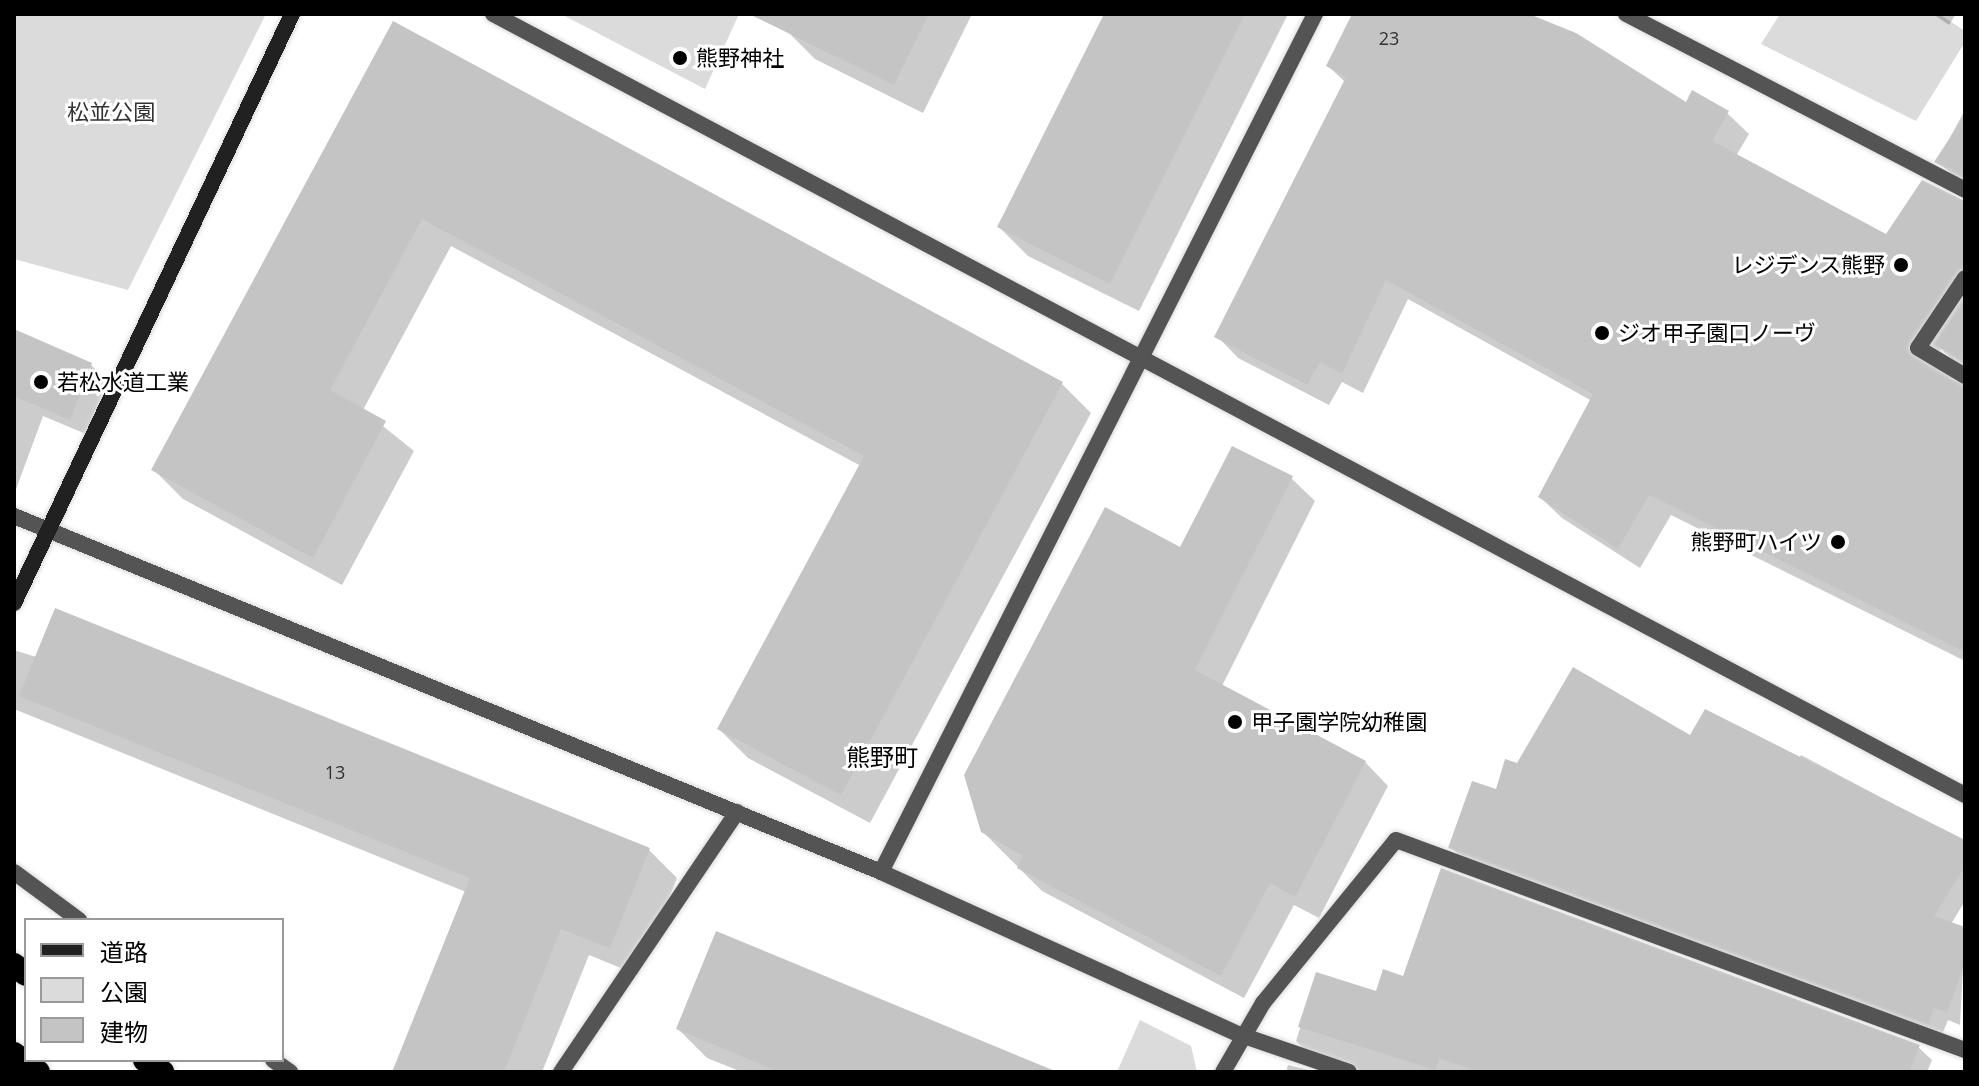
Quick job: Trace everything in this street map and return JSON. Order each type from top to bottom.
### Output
[{"type":"street","points":[[14,603],[292,14]]},
{"type":"street","points":[[493,14],[1965,795]]},
{"type":"street","points":[[881,872],[1315,14]]},
{"type":"street","points":[[1626,14],[1965,190]]},
{"type":"street","points":[[1965,278],[1918,348],[1965,376]]},
{"type":"street","points":[[14,516],[48,527],[881,872],[1241,1035],[1349,1072]]},
{"type":"street","points":[[561,1072],[737,812]]},
{"type":"street","points":[[1223,1072],[1241,1035],[1396,840],[1965,1050]]},
{"type":"street","points":[[14,872],[76,918]]},
{"type":"green space","name":"松並公園","points":[[14,14],[266,14],[128,290],[14,259]]},
{"type":"green space","name":"熊野神社","points":[[561,14],[739,14],[705,89]]},
{"type":"green space","points":[[1780,14],[1939,14],[1965,31],[1965,42],[1916,121],[1761,44]]},
{"type":"green space","points":[[1140,1020],[1191,1046],[1197,1072],[1117,1072]]},
{"type":"building","points":[[749,14],[929,14],[894,85]]},
{"type":"building","points":[[1104,14],[1245,14],[1110,284],[997,227]]},
{"type":"building","points":[[1352,14],[1529,14],[1576,33],[1686,102],[1692,90],[1729,111],[1712,141],[1886,234],[1922,180],[1965,201],[1965,267],[1907,348],[1965,387],[1965,652],[1649,495],[1618,549],[1538,497],[1593,394],[1386,280],[1342,374],[1320,362],[1307,385],[1214,337],[1346,77],[1326,66]]},
{"type":"building","points":[[393,21],[1063,382],[841,795],[717,729],[864,456],[422,219],[330,390],[386,421],[313,558],[151,470]]},
{"type":"building","points":[[1965,115],[1965,178],[1934,162]]},
{"type":"building","points":[[1965,298],[1965,363],[1934,344]]},
{"type":"building","points":[[14,329],[92,363],[70,420],[14,396]]},
{"type":"building","points":[[1232,446],[1293,476],[1195,670],[1366,761],[1295,897],[1270,883],[1221,976],[1017,868],[1023,856],[981,832],[964,775],[1105,507],[1180,547]]},
{"type":"building","points":[[55,608],[650,848],[610,948],[561,929],[504,1072],[392,1072],[470,878],[19,696]]},
{"type":"building","points":[[1573,667],[1690,735],[1705,709],[1965,840],[1965,866],[1934,916],[1965,927],[1965,963],[1947,1012],[1934,1008],[1928,1025],[1448,848],[1472,781],[1496,789],[1505,759],[1517,763]]},
{"type":"building","points":[[1441,868],[1920,1045],[1909,1072],[1479,1072],[1439,1058],[1436,1070],[1298,1027],[1316,972],[1376,991],[1383,969],[1403,976]]},
{"type":"building","points":[[716,931],[1055,1072],[779,1072],[676,1029]]},
{"type":"place","name":"熊野神社","points":[[680,58]]},
{"type":"place","name":"レジデンス熊野","points":[[1901,265]]},
{"type":"place","name":"ジオ甲子園口ノーヴ","points":[[1602,333]]},
{"type":"place","name":"若松水道工業","points":[[41,382]]},
{"type":"place","name":"熊野町ハイツ","points":[[1838,542]]},
{"type":"place","name":"甲子園学院幼稚園","points":[[1235,722]]},
{"type":"district","name":"熊野町","points":[[882,757]]}]
